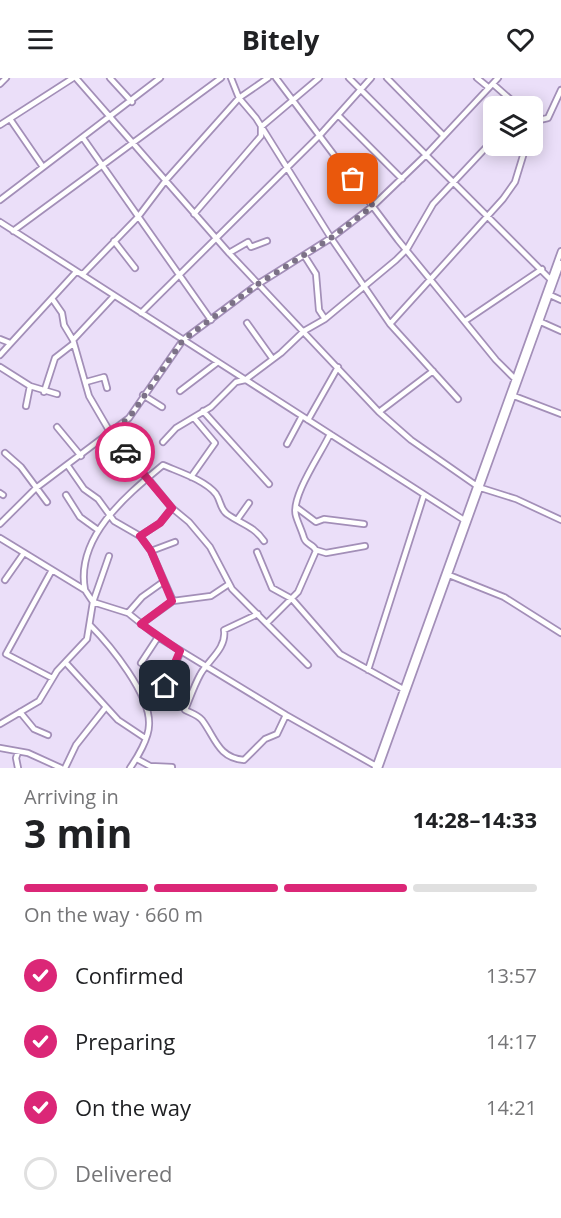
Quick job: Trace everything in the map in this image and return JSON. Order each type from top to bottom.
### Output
[{"type":"street","points":[[0,84],[6,78]]},
{"type":"street","points":[[0,125],[74,78],[258,284],[380,412],[419,447],[479,487],[516,499],[561,520]]},
{"type":"street","points":[[110,78],[132,102]]},
{"type":"street","points":[[0,200],[132,102],[160,78]]},
{"type":"street","points":[[13,231],[220,78]]},
{"type":"street","points":[[231,78],[239,99],[261,127],[331,238],[390,324],[459,399]]},
{"type":"street","points":[[76,272],[83,274],[138,217],[166,180],[239,99],[268,78]]},
{"type":"street","points":[[276,78],[407,249],[496,360],[516,380]]},
{"type":"street","points":[[261,127],[319,78]]},
{"type":"street","points":[[349,78],[551,280]]},
{"type":"street","points":[[141,313],[177,274],[320,135],[371,78]]},
{"type":"street","points":[[387,78],[444,136]]},
{"type":"street","points":[[477,78],[505,96]]},
{"type":"street","points":[[0,524],[36,488],[129,418],[183,340],[258,284],[331,238],[373,206],[427,154],[498,78]]},
{"type":"street","points":[[543,118],[548,117],[561,90]]},
{"type":"street","points":[[338,115],[402,179]]},
{"type":"street","points":[[10,119],[43,167]]},
{"type":"street","points":[[194,214],[261,136],[261,127]]},
{"type":"street","points":[[82,138],[211,320]]},
{"type":"street","points":[[163,442],[176,428],[223,397],[236,382],[245,380],[304,332],[325,320],[366,287],[407,249],[433,204],[483,151]]},
{"type":"street","points":[[390,324],[515,182],[523,156]]},
{"type":"street","points":[[0,222],[464,520]]},
{"type":"street","points":[[114,241],[135,268]]},
{"type":"street","points":[[230,253],[246,243],[250,242],[251,247],[256,247],[267,241]]},
{"type":"street","points":[[486,469],[561,251]]},
{"type":"street","points":[[304,255],[316,274],[319,310],[325,320]]},
{"type":"street","points":[[0,538],[85,590],[93,602],[128,613],[180,651],[377,767],[561,264]]},
{"type":"street","points":[[465,321],[544,271],[554,272]]},
{"type":"street","points":[[0,355],[53,300],[76,272]]},
{"type":"street","points":[[550,295],[561,300]]},
{"type":"street","points":[[44,392],[55,358],[73,342],[114,296]]},
{"type":"street","points":[[53,300],[62,313],[67,332],[73,342],[89,396],[110,432],[146,479],[154,484],[172,508],[189,522],[210,547],[227,575],[229,584],[308,665]]},
{"type":"street","points":[[541,322],[561,332]]},
{"type":"street","points":[[248,323],[272,358]]},
{"type":"street","points":[[0,339],[10,343]]},
{"type":"street","points":[[180,391],[218,362]]},
{"type":"street","points":[[0,366],[30,386],[57,394]]},
{"type":"street","points":[[308,420],[338,367]]},
{"type":"street","points":[[380,412],[433,371]]},
{"type":"street","points":[[86,382],[104,377],[106,388]]},
{"type":"street","points":[[26,406],[30,386]]},
{"type":"street","points":[[143,395],[162,407]]},
{"type":"street","points":[[514,396],[561,414]]},
{"type":"street","points":[[203,411],[269,484]]},
{"type":"street","points":[[287,444],[302,416]]},
{"type":"street","points":[[191,477],[215,443],[194,418]]},
{"type":"street","points":[[57,427],[81,456]]},
{"type":"street","points":[[330,434],[316,464],[306,475],[296,507],[296,516],[304,538],[316,550],[326,553],[365,546]]},
{"type":"street","points":[[5,453],[21,467],[47,502]]},
{"type":"street","points":[[85,590],[83,579],[90,547],[98,530],[146,479],[164,465],[191,477],[216,494],[224,512],[257,531],[264,541]]},
{"type":"street","points":[[68,466],[84,489],[98,499],[117,524],[140,536],[151,551],[172,601]]},
{"type":"street","points":[[387,741],[464,520],[479,487]]},
{"type":"street","points":[[66,495],[80,517],[98,530]]},
{"type":"street","points":[[368,670],[424,495]]},
{"type":"street","points":[[237,520],[249,503]]},
{"type":"street","points":[[296,507],[316,522],[324,519],[364,524]]},
{"type":"street","points":[[140,536],[160,523],[172,508]]},
{"type":"street","points":[[151,551],[175,542]]},
{"type":"street","points":[[267,623],[292,599],[304,580],[316,550]]},
{"type":"street","points":[[257,552],[272,588],[292,599],[340,654],[404,689]]},
{"type":"street","points":[[5,580],[24,553]]},
{"type":"street","points":[[0,724],[39,701],[52,678],[87,639],[93,602],[109,556]]},
{"type":"street","points":[[52,570],[6,654],[52,678]]},
{"type":"street","points":[[449,575],[504,597],[561,633]]},
{"type":"street","points":[[73,582],[83,579]]},
{"type":"street","points":[[128,613],[142,597],[163,582]]},
{"type":"street","points":[[141,624],[172,601],[211,596],[229,584]]},
{"type":"street","points":[[258,614],[224,630],[225,636],[208,667],[200,674],[185,710],[200,718],[221,751],[244,760],[265,739],[278,734],[286,715]]},
{"type":"street","points":[[90,625],[129,671],[150,724],[137,759],[130,768]]},
{"type":"street","points":[[141,663],[158,637]]},
{"type":"street","points":[[165,686],[180,651]]},
{"type":"street","points":[[66,663],[125,726],[146,738]]},
{"type":"street","points":[[65,768],[76,745],[106,707]]},
{"type":"street","points":[[20,712],[34,729],[48,735]]},
{"type":"street","points":[[0,748],[28,753],[61,768]]},
{"type":"street","points":[[18,752],[16,758],[18,768]]},
{"type":"street","points":[[137,759],[150,766],[172,767]]},
{"type":"way so far","points":[[125,452],[110,432],[129,418],[162,367],[183,340],[258,284],[331,238],[373,206],[353,179]]},
{"type":"route","points":[[125,452],[172,508],[160,523],[140,536],[151,551],[157,570],[172,601],[141,624],[180,651],[165,686]]}]
